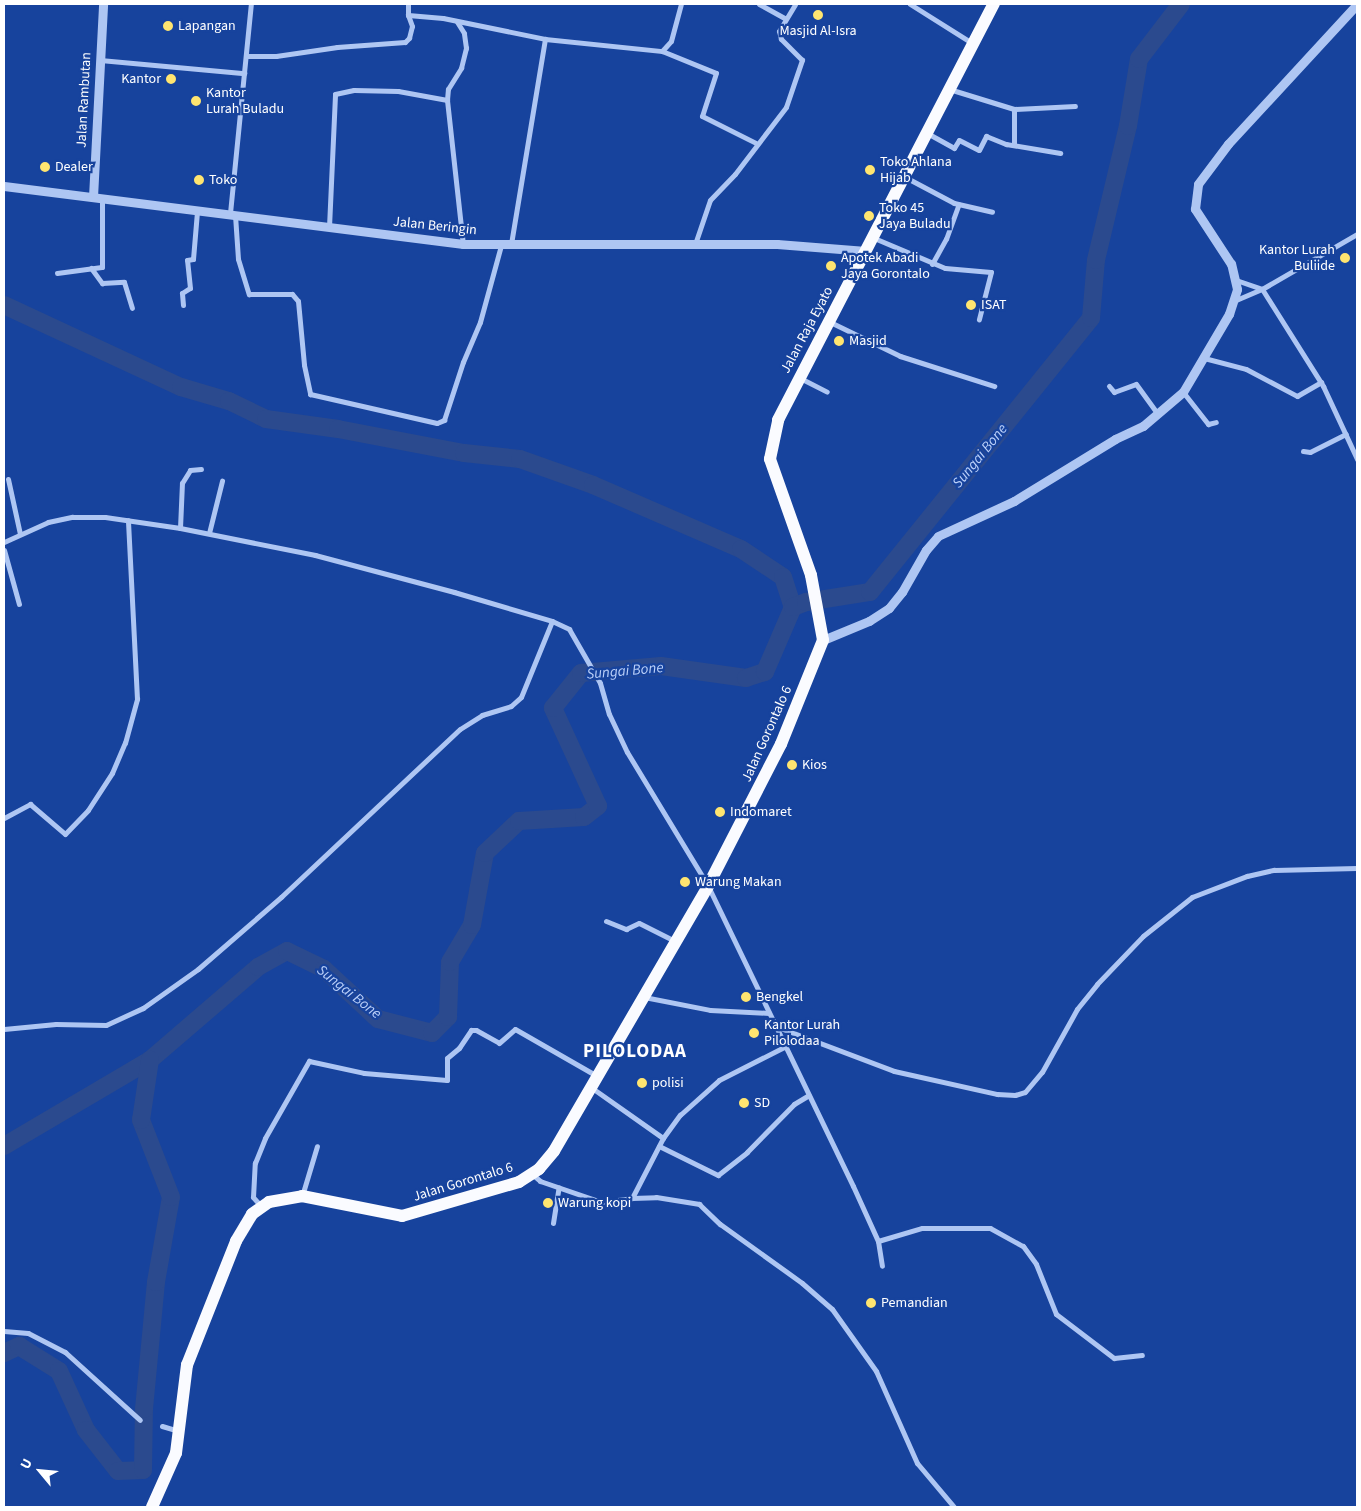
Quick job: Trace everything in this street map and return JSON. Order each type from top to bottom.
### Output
[{"type":"main road","name":"Jalan Raja Eyato","points":[[823,635],[810,575],[770,459],[778,420],[874,238],[972,43],[994,4]]},
{"type":"main road","name":"Jalan Gorontalo 6","points":[[262,1206],[302,1196],[402,1216],[514,1184],[532,1174],[554,1151],[708,886],[782,744],[823,635]]},
{"type":"main road","points":[[152,1507],[176,1453],[180,1432],[182,1384],[187,1365],[243,1225],[262,1206]]},
{"type":"street","name":"Jalan Rambutan","points":[[92,197],[103,4]]},
{"type":"street","points":[[251,4],[232,213],[238,259],[249,294],[292,294],[298,302],[304,365],[310,394],[437,423],[444,420],[463,362],[480,322],[501,245]]},
{"type":"street","points":[[246,56],[276,56],[405,42],[409,38],[412,26],[408,15],[408,4]]},
{"type":"street","points":[[662,51],[671,41],[681,4]]},
{"type":"street","points":[[759,4],[784,18]]},
{"type":"street","points":[[695,245],[710,200],[735,174],[756,143],[781,116],[802,63],[781,39],[779,31],[784,18],[795,4]]},
{"type":"street","points":[[910,4],[972,43]]},
{"type":"street","points":[[823,635],[869,620],[888,608],[938,536],[1014,501],[1158,414],[1183,392],[1236,300],[1236,280],[1231,264],[1195,209],[1198,184],[1228,144],[1357,4]]},
{"type":"street","points":[[408,15],[545,39],[662,51],[716,73],[702,116],[756,143]]},
{"type":"street","points":[[456,22],[464,33],[466,48],[461,68],[448,89],[447,100],[463,244]]},
{"type":"street","points":[[511,245],[545,39]]},
{"type":"street","points":[[100,60],[244,73]]},
{"type":"street","points":[[949,89],[1014,109],[1075,106]]},
{"type":"street","points":[[329,228],[335,94],[354,90],[398,91],[447,100]]},
{"type":"street","points":[[1014,109],[1014,145]]},
{"type":"street","points":[[927,132],[954,148],[959,140],[979,150],[986,136],[1014,145],[1060,153]]},
{"type":"street","points":[[905,176],[958,204],[992,212]]},
{"type":"street","name":"Jalan Beringin","points":[[4,186],[197,211],[232,213],[329,228],[463,244],[777,244],[866,251]]},
{"type":"street","points":[[56,273],[102,267],[102,199]]},
{"type":"street","points":[[932,264],[946,239],[958,204]]},
{"type":"street","points":[[183,305],[182,293],[190,288],[187,260],[193,258],[197,211]]},
{"type":"street","points":[[1236,300],[1262,289],[1357,234]]},
{"type":"street","points":[[874,238],[932,264],[991,272],[979,319]]},
{"type":"street","points":[[91,268],[102,283],[124,282],[132,308]]},
{"type":"street","points":[[1236,280],[1262,289],[1321,382],[1357,459]]},
{"type":"street","points":[[830,322],[900,356],[994,386]]},
{"type":"street","points":[[1204,358],[1246,369],[1297,396],[1321,382]]},
{"type":"street","points":[[799,378],[827,392]]},
{"type":"street","points":[[1109,386],[1114,392],[1136,384],[1158,414]]},
{"type":"street","points":[[1183,392],[1208,424],[1216,422]]},
{"type":"street","points":[[1303,451],[1310,452],[1346,434]]},
{"type":"street","points":[[180,528],[182,483],[190,470],[201,470]]},
{"type":"street","points":[[8,479],[20,534]]},
{"type":"street","points":[[209,533],[222,482]]},
{"type":"street","points":[[4,542],[20,534],[72,517],[128,520],[180,528],[314,555],[552,621],[569,629],[600,683],[609,714],[627,752],[708,886],[878,1241],[882,1266]]},
{"type":"street","points":[[4,818],[30,804],[65,834],[88,810],[112,773],[125,742],[137,699],[128,520]]},
{"type":"street","points":[[4,550],[19,604]]},
{"type":"street","points":[[4,1029],[56,1024],[106,1025],[143,1008],[198,969],[281,897],[460,729],[482,715],[511,706],[520,697],[549,634],[552,621]]},
{"type":"street","points":[[775,1026],[894,1071],[997,1094],[1015,1096],[1024,1092],[1042,1072],[1077,1009],[1097,984],[1142,936],[1192,897],[1247,876],[1274,870],[1357,868]]},
{"type":"street","points":[[606,921],[626,929],[639,923],[675,941]]},
{"type":"street","points":[[644,996],[710,1010],[769,1013]]},
{"type":"street","points":[[262,1206],[253,1196],[255,1163],[262,1144],[310,1061],[364,1073],[447,1080],[447,1058],[460,1048],[471,1030],[476,1030],[499,1043],[515,1029],[598,1076]]},
{"type":"street","points":[[632,1198],[658,1146],[680,1115],[719,1080],[784,1047]]},
{"type":"street","points":[[591,1088],[663,1138]]},
{"type":"street","points":[[658,1146],[718,1175],[747,1152],[794,1104],[809,1095]]},
{"type":"street","points":[[302,1196],[317,1146]]},
{"type":"street","points":[[532,1174],[540,1181],[601,1202],[656,1197],[699,1204],[720,1224],[802,1283],[832,1309],[876,1371],[917,1463],[954,1507]]},
{"type":"street","points":[[553,1223],[559,1187]]},
{"type":"street","points":[[878,1241],[922,1228],[990,1228],[1027,1252],[1040,1271],[1056,1314],[1114,1358],[1142,1355]]},
{"type":"street","points":[[4,1331],[28,1333],[65,1352],[140,1420]]},
{"type":"street","points":[[162,1426],[180,1432]]},
{"type":"waterway","name":"Sungai Bone","points":[[4,1146],[150,1060],[258,967],[287,951],[324,969],[378,1019],[432,1033],[448,1017],[450,962],[472,925],[485,853],[519,821],[584,817],[598,806],[553,708],[581,673],[661,666],[746,678],[765,672],[793,607],[806,602],[870,592],[1091,318],[1096,260],[1128,126],[1139,59],[1181,4]]},
{"type":"waterway","points":[[4,305],[181,387],[229,401],[266,419],[338,429],[464,453],[520,459],[593,485],[741,549],[783,577],[793,607]]},
{"type":"waterway","points":[[4,1353],[19,1346],[59,1371],[86,1430],[118,1471],[143,1470],[144,1409],[156,1282],[171,1197],[141,1120],[150,1060]]},
{"type":"place","name":"Masjid Al-Isra","points":[[818,15]]},
{"type":"place","name":"Lapangan","points":[[168,26]]},
{"type":"place","name":"Kantor","points":[[171,79]]},
{"type":"place","name":"Kantor Lurah Buladu","points":[[196,101]]},
{"type":"place","name":"Dealer","points":[[45,167]]},
{"type":"place","name":"Toko Ahlana Hijab","points":[[870,170]]},
{"type":"place","name":"Toko","points":[[199,180]]},
{"type":"place","name":"Toko 45 Jaya Buladu","points":[[869,216]]},
{"type":"place","name":"Kantor Lurah Buliide","points":[[1345,258]]},
{"type":"place","name":"Apotek Abadi Jaya Gorontalo","points":[[831,266]]},
{"type":"place","name":"ISAT","points":[[971,305]]},
{"type":"place","name":"Masjid","points":[[839,341]]},
{"type":"place","name":"Kios","points":[[792,765]]},
{"type":"place","name":"Indomaret","points":[[720,812]]},
{"type":"place","name":"Warung Makan","points":[[685,882]]},
{"type":"place","name":"Bengkel","points":[[746,997]]},
{"type":"place","name":"Kantor Lurah Pilolodaa","points":[[754,1033]]},
{"type":"place","name":"polisi","points":[[642,1083]]},
{"type":"place","name":"SD","points":[[744,1103]]},
{"type":"place","name":"Warung kopi","points":[[548,1203]]},
{"type":"place","name":"Pemandian","points":[[871,1303]]},
{"type":"district","name":"PILOLODAA","points":[[635,1052]]}]
